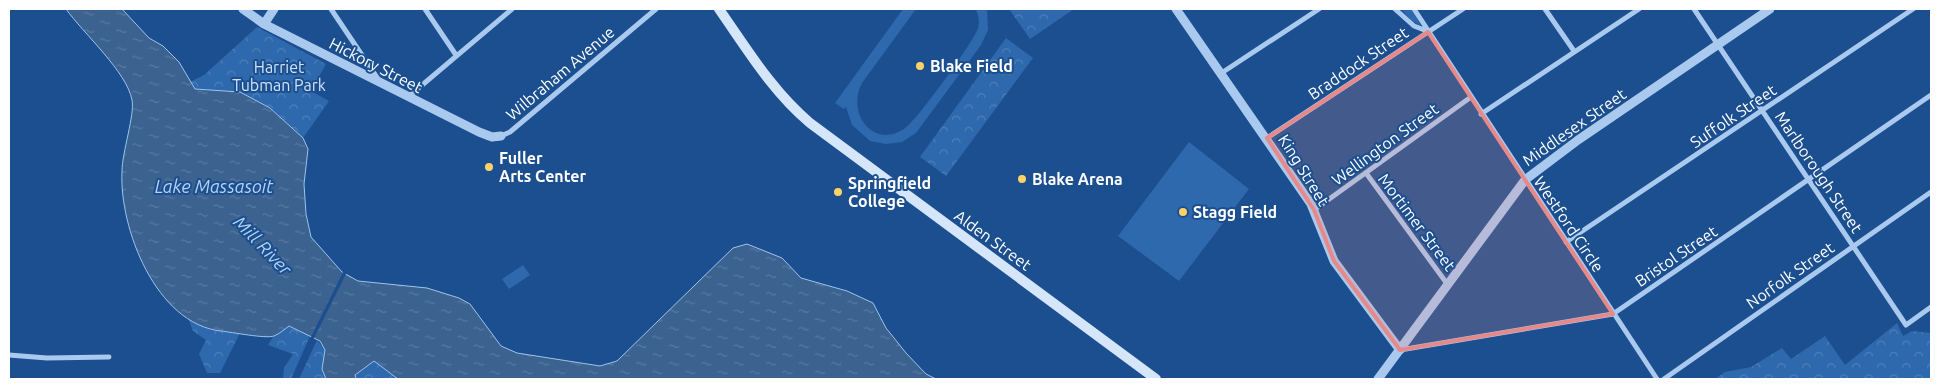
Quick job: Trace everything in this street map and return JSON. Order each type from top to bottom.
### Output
[{"type":"main road","name":"Alden Street","points":[[720,9],[770,81],[789,105],[810,123],[1156,379]]},
{"type":"street","name":"Hickory Street","points":[[244,9],[264,24],[407,97],[486,135],[501,136]]},
{"type":"street","points":[[264,24],[274,9]]},
{"type":"street","points":[[331,9],[381,84]]},
{"type":"street","points":[[425,9],[456,55]]},
{"type":"street","points":[[407,97],[512,9]]},
{"type":"street","name":"Wilbraham Avenue","points":[[501,136],[510,132],[656,9]]},
{"type":"street","name":"King Street","points":[[1178,9],[1220,74],[1267,138],[1314,210],[1334,261],[1400,350]]},
{"type":"street","points":[[1220,74],[1319,9]]},
{"type":"street","name":"Westford Circle","points":[[1395,9],[1414,26],[1428,32]]},
{"type":"street","name":"Westford Circle","points":[[1414,9],[1524,180],[1658,379]]},
{"type":"street","name":"Braddock Street","points":[[1267,138],[1463,9]]},
{"type":"street","points":[[1545,9],[1574,52]]},
{"type":"street","points":[[1481,114],[1639,9]]},
{"type":"street","name":"Marlborough Street","points":[[1694,9],[1906,325],[1931,307]]},
{"type":"street","name":"Middlesex Street","points":[[1378,379],[1524,180],[1578,140],[1770,9]]},
{"type":"street","name":"Suffolk Street","points":[[1566,242],[1913,9]]},
{"type":"street","name":"Bristol Street","points":[[1400,350],[1613,314],[1931,95]]},
{"type":"street","name":"Wellington Street","points":[[1314,210],[1470,97]]},
{"type":"street","name":"Mortimer Street","points":[[1366,173],[1448,285]]},
{"type":"street","name":"Norfolk Street","points":[[1664,379],[1931,192]]},
{"type":"street","points":[[9,355],[47,358],[110,357]]},
{"type":"highlighted area","points":[[1428,32],[1613,314],[1400,350],[1334,261],[1314,210],[1267,138]]},
{"type":"green space","points":[[903,9],[916,9],[862,83],[858,94],[857,106],[865,125],[873,131],[882,134],[893,134],[904,129],[931,98],[974,36],[979,23],[976,9],[987,9],[988,30],[981,45],[916,133],[902,142],[886,144],[870,141],[852,125],[846,107],[844,109],[835,103]]},
{"type":"green space","points":[[1009,9],[1074,9],[1030,39]]},
{"type":"green space","points":[[1401,9],[1412,9],[1421,26],[1411,20]]},
{"type":"green space","name":"Harriet Tubman Park","points":[[257,27],[326,64],[311,91],[329,101],[303,138],[271,108],[240,92],[195,89],[190,82],[204,75]]},
{"type":"green space","points":[[1006,38],[1033,58],[946,176],[920,157]]},
{"type":"green space","name":"Stagg Field","points":[[1189,142],[1249,189],[1179,281],[1118,236]]},
{"type":"green space","points":[[523,265],[530,275],[509,289],[502,279]]},
{"type":"green space","points":[[188,318],[211,330],[240,333],[220,373],[207,373],[199,354],[206,340],[193,331]]},
{"type":"green space","points":[[1897,323],[1903,336],[1912,331],[1931,333],[1931,379],[1715,379],[1725,372],[1751,367],[1782,348],[1791,359],[1825,336],[1845,365]]},
{"type":"green space","points":[[289,326],[310,336],[291,379],[283,379],[284,368],[293,354],[268,345],[273,337]]},
{"type":"green space","points":[[317,340],[325,350],[322,369],[326,379],[299,379]]},
{"type":"green space","points":[[374,361],[398,379],[356,379],[355,375]]},
{"type":"water","name":"Lake Massasoit","points":[[66,9],[122,9],[149,38],[163,46],[179,62],[195,89],[240,92],[270,108],[303,138],[308,149],[304,184],[306,214],[311,237],[342,272],[358,281],[427,288],[459,298],[470,304],[501,346],[517,353],[600,366],[617,361],[733,248],[747,244],[782,258],[801,278],[847,291],[873,303],[886,328],[906,353],[926,374],[936,379],[398,379],[374,361],[355,375],[356,379],[326,379],[322,369],[325,350],[320,341],[289,326],[274,336],[264,337],[221,331],[198,324],[178,311],[160,292],[146,270],[135,245],[127,219],[123,194],[122,171],[132,100],[122,77]]},
{"type":"pier","points":[[344,270],[347,272],[313,340],[310,339]]},
{"type":"place","name":"Blake Field","points":[[920,66]]},
{"type":"place","name":"Fuller Arts Center","points":[[489,167]]},
{"type":"place","name":"Blake Arena","points":[[1022,179]]},
{"type":"place","name":"Springfield College","points":[[838,192]]},
{"type":"place","name":"Stagg Field","points":[[1183,212]]},
{"type":"water label","name":"Mill River","points":[[263,245]]}]
